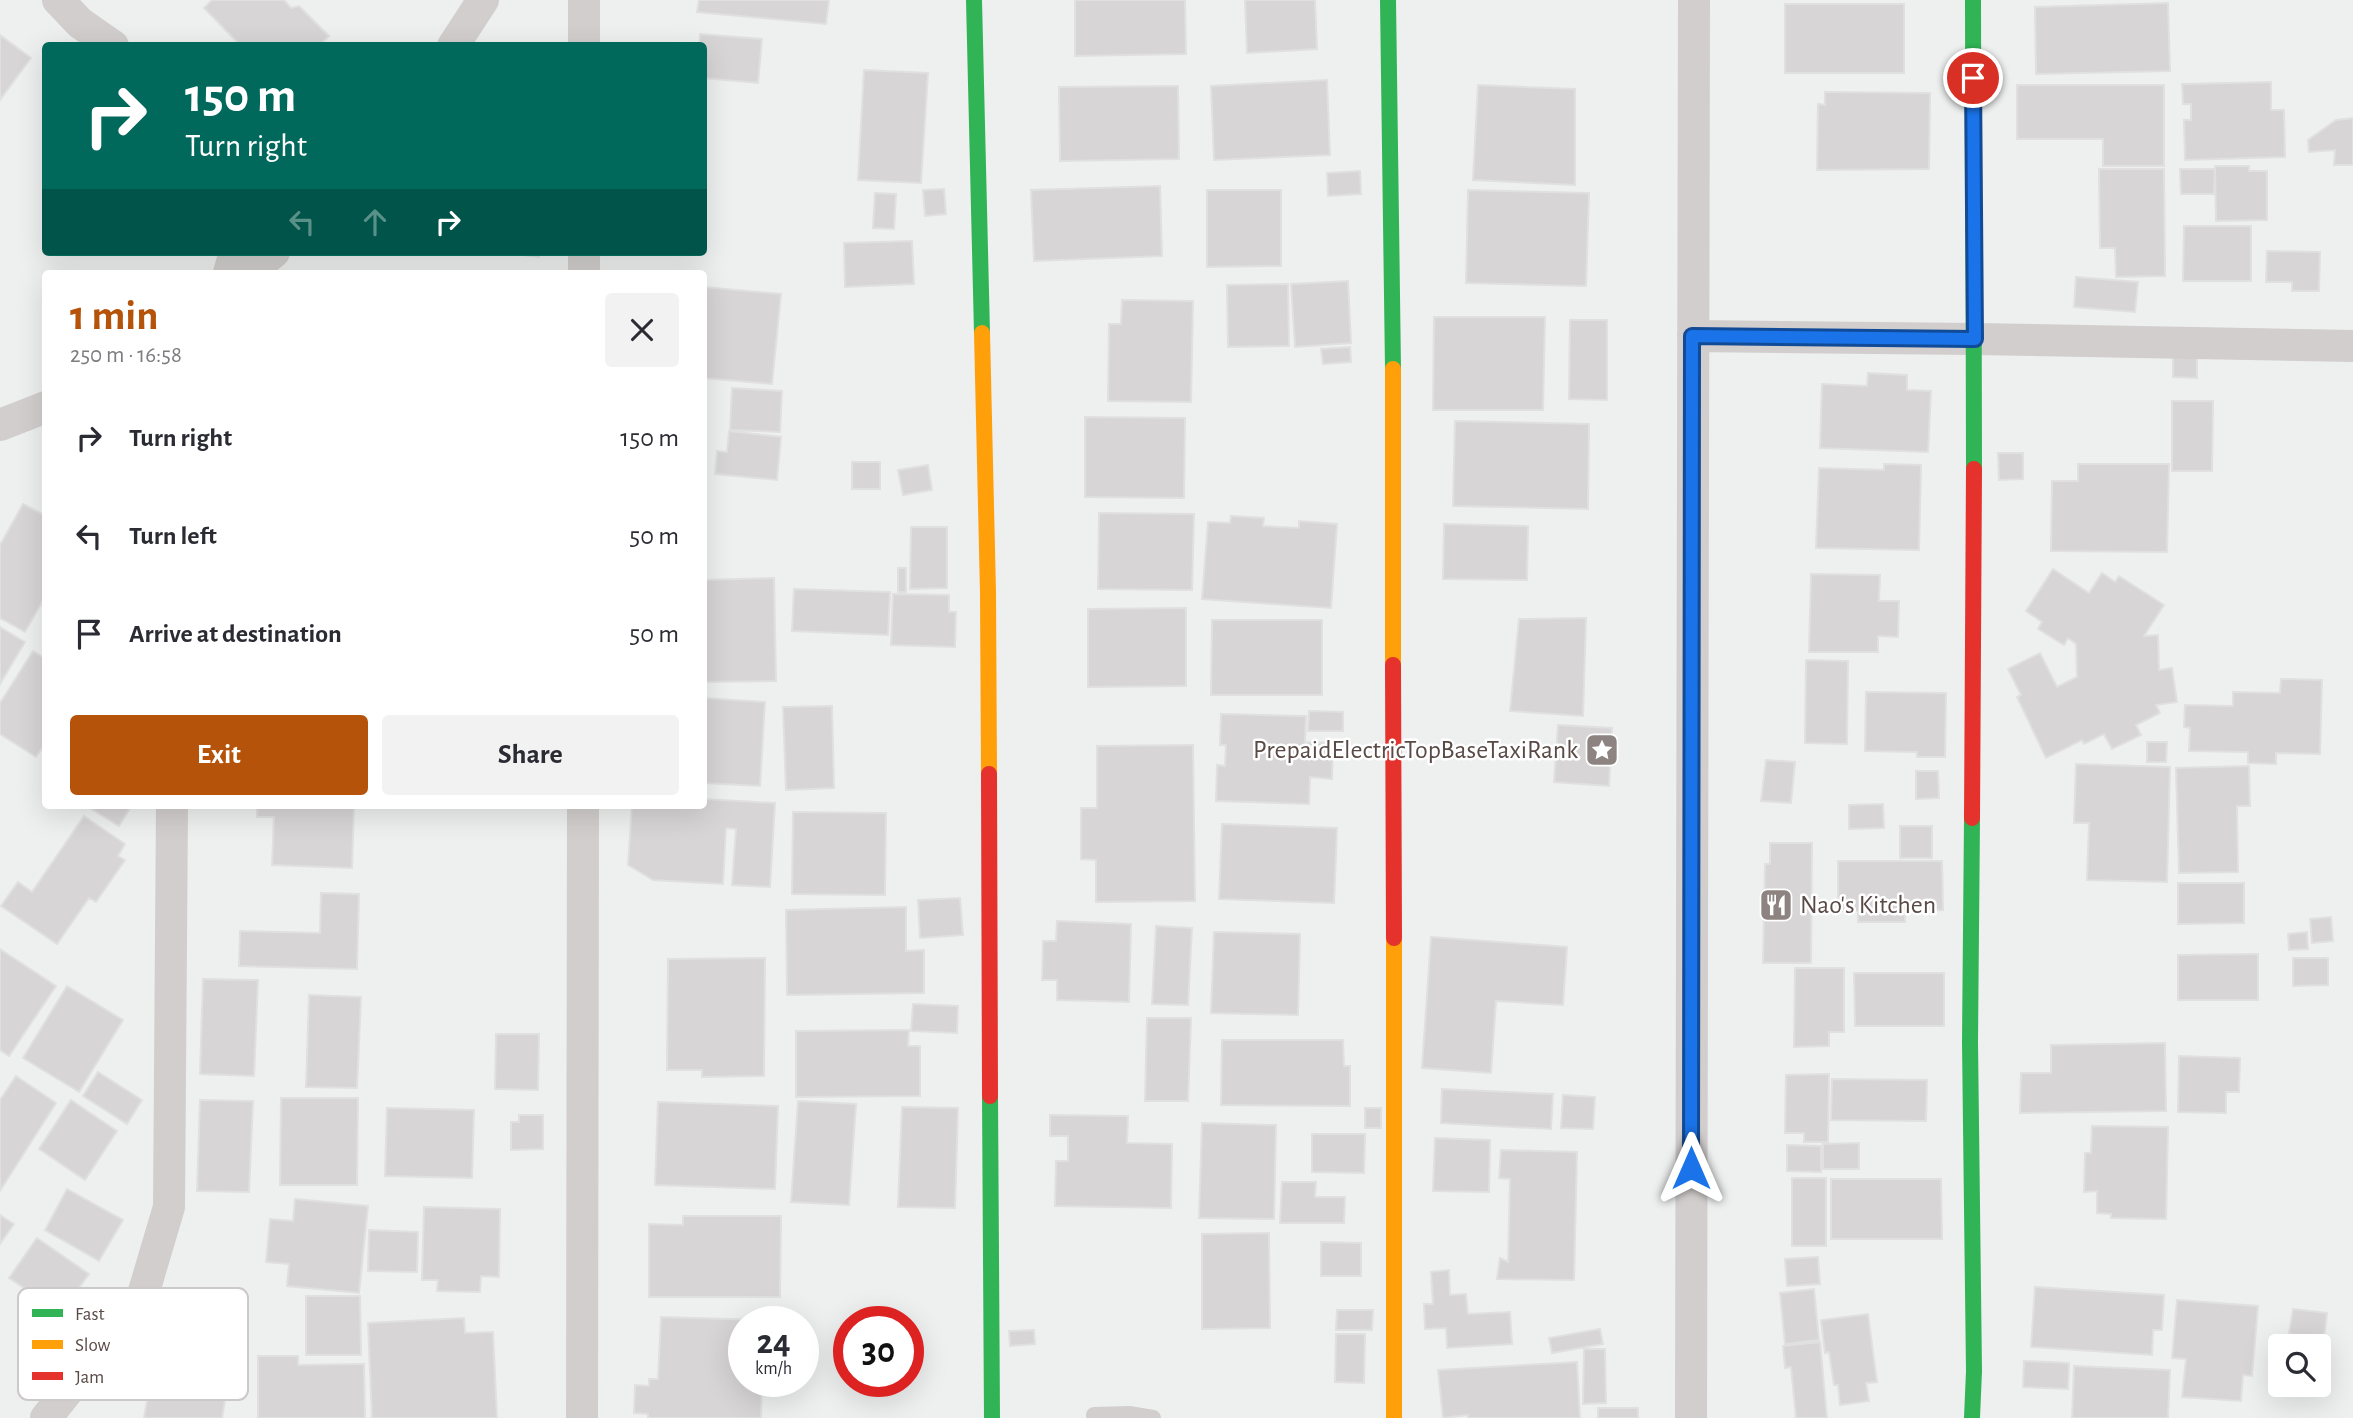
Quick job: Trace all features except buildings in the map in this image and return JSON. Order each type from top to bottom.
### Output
[{"type":"street","points":[[58,0],[80,23],[107,42]]},
{"type":"street","points":[[456,42],[482,0]]},
{"type":"street","points":[[584,0],[584,42]]},
{"type":"street","points":[[974,0],[988,605],[992,1418]]},
{"type":"street","points":[[1388,0],[1393,309],[1394,1418]]},
{"type":"street","points":[[1691,1418],[1694,0]]},
{"type":"street","points":[[1972,1418],[1974,1371],[1970,1028],[1975,339],[1973,0]]},
{"type":"street","points":[[253,270],[269,256]]},
{"type":"street","points":[[1692,336],[2353,346]]},
{"type":"street","points":[[0,425],[42,409]]},
{"type":"street","points":[[145,1288],[169,1207],[172,809]]},
{"type":"street","points":[[582,1418],[583,809]]},
{"type":"street","points":[[46,1418],[60,1400]]},
{"type":"lane","points":[[1094,1415],[1129,1414],[1153,1418]]},
{"type":"traffic: fast","points":[[974,0],[982,333]]},
{"type":"traffic: fast","points":[[1388,0],[1393,369]]},
{"type":"traffic: fast","points":[[1973,0],[1974,469]]},
{"type":"traffic: fast","points":[[1972,818],[1972,1418]]},
{"type":"traffic: fast","points":[[990,1096],[992,1418]]},
{"type":"traffic: slow","points":[[982,333],[989,774]]},
{"type":"traffic: slow","points":[[1393,369],[1393,665]]},
{"type":"traffic: slow","points":[[1394,938],[1394,1418]]},
{"type":"traffic: jam","points":[[1972,818],[1974,469]]},
{"type":"traffic: jam","points":[[1393,665],[1394,938]]},
{"type":"traffic: jam","points":[[989,774],[990,1096]]},
{"type":"place","name":"PrepaidElectricTopBaseTaxiRank","points":[[1602,750]]},
{"type":"place","name":"Nao's Kitchen","points":[[1776,905]]},
{"type":"route","points":[[1691,1168],[1692,336],[1975,339],[1973,78]]}]
